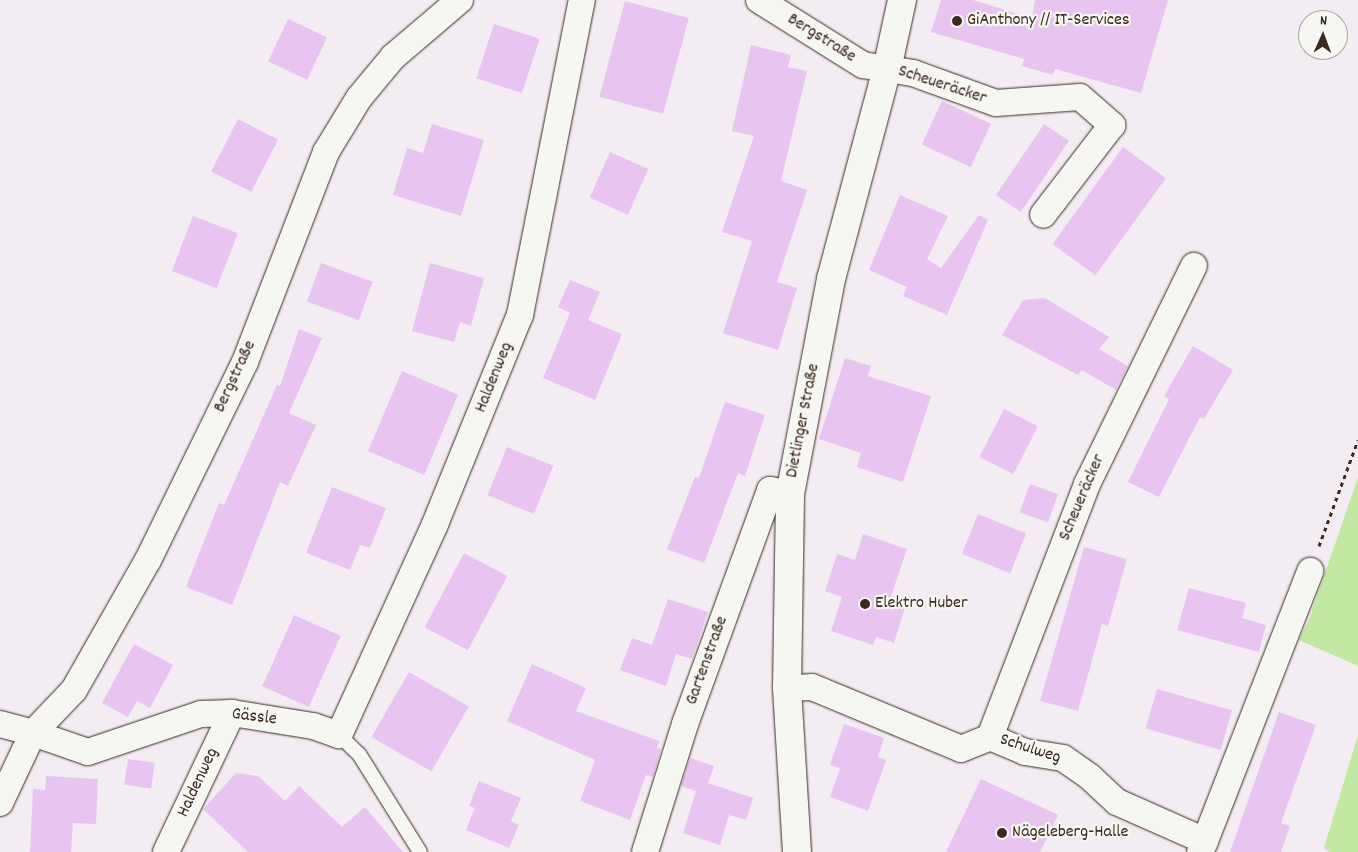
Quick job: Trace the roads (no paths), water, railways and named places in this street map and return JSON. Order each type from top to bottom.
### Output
[{"type":"street","name":"Bergstraße","points":[[0,803],[33,733],[74,690],[148,560],[245,362],[326,152],[359,98],[393,56],[460,0]]},
{"type":"street","name":"Haldenweg","points":[[339,735],[435,524],[520,315],[582,0]]},
{"type":"street","name":"Bergstraße","points":[[759,0],[863,65],[887,69]]},
{"type":"street","name":"Dietlinger Straße","points":[[797,852],[787,688],[790,494],[831,279],[887,69],[902,0]]},
{"type":"street","name":"Scheueräcker","points":[[887,69],[913,73],[996,103],[1080,97],[1112,125],[1043,215]]},
{"type":"street","name":"Scheueräcker","points":[[990,737],[1087,484],[1194,266]]},
{"type":"street","name":"Gartenstraße","points":[[645,852],[685,724],[770,490],[790,494]]},
{"type":"street","name":"Schulweg","points":[[787,688],[812,687],[961,749],[990,737],[1025,752],[1063,758],[1090,776],[1117,802],[1202,847],[1310,570]]},
{"type":"street","name":"Gässle","points":[[33,733],[88,752],[202,714],[232,713],[313,726],[339,735]]},
{"type":"street","name":"Haldenweg","points":[[166,852],[232,713]]},
{"type":"street","points":[[0,724],[33,733]]},
{"type":"lane","name":"Gässle","points":[[339,735],[359,754],[420,852]]},
{"type":"place","name":"GiAnthony // IT-Services","points":[[957,21]]},
{"type":"place","name":"Elektro Huber","points":[[865,604]]},
{"type":"place","name":"Nägeleberg-Halle","points":[[1002,833]]}]
